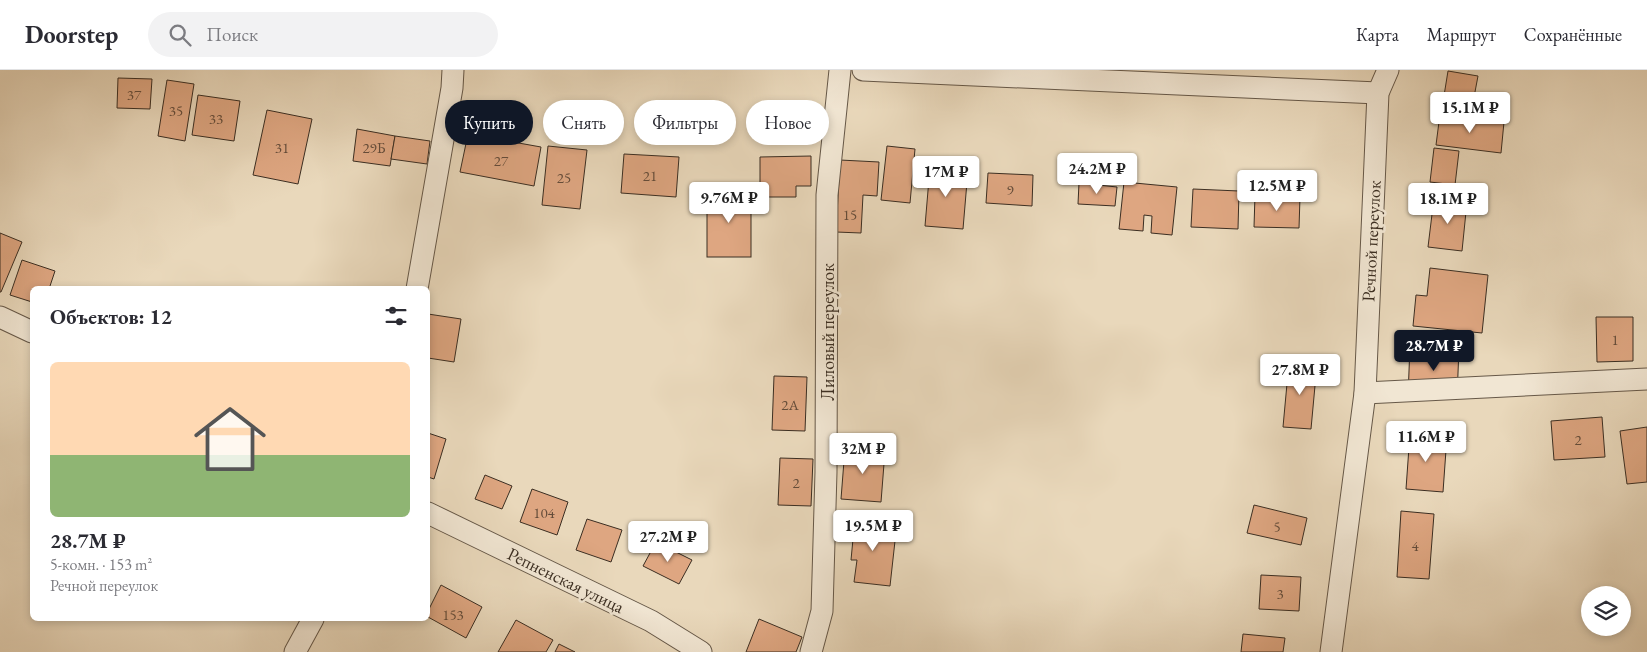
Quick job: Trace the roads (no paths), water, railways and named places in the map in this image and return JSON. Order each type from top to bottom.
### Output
[{"type":"street","points":[[418,286],[452,88],[453,70]]},
{"type":"street","name":"Лиловый переулок","points":[[810,652],[822,611],[826,472],[828,195],[840,70]]},
{"type":"street","points":[[863,70],[1378,93]]},
{"type":"street","name":"Речной переулок","points":[[1331,652],[1364,393],[1378,93],[1388,70]]},
{"type":"street","points":[[0,317],[30,331]]},
{"type":"street","points":[[1364,393],[1647,378]]},
{"type":"street","name":"Репненская улица","points":[[430,514],[651,621],[701,652]]},
{"type":"street","points":[[295,652],[312,621]]}]
